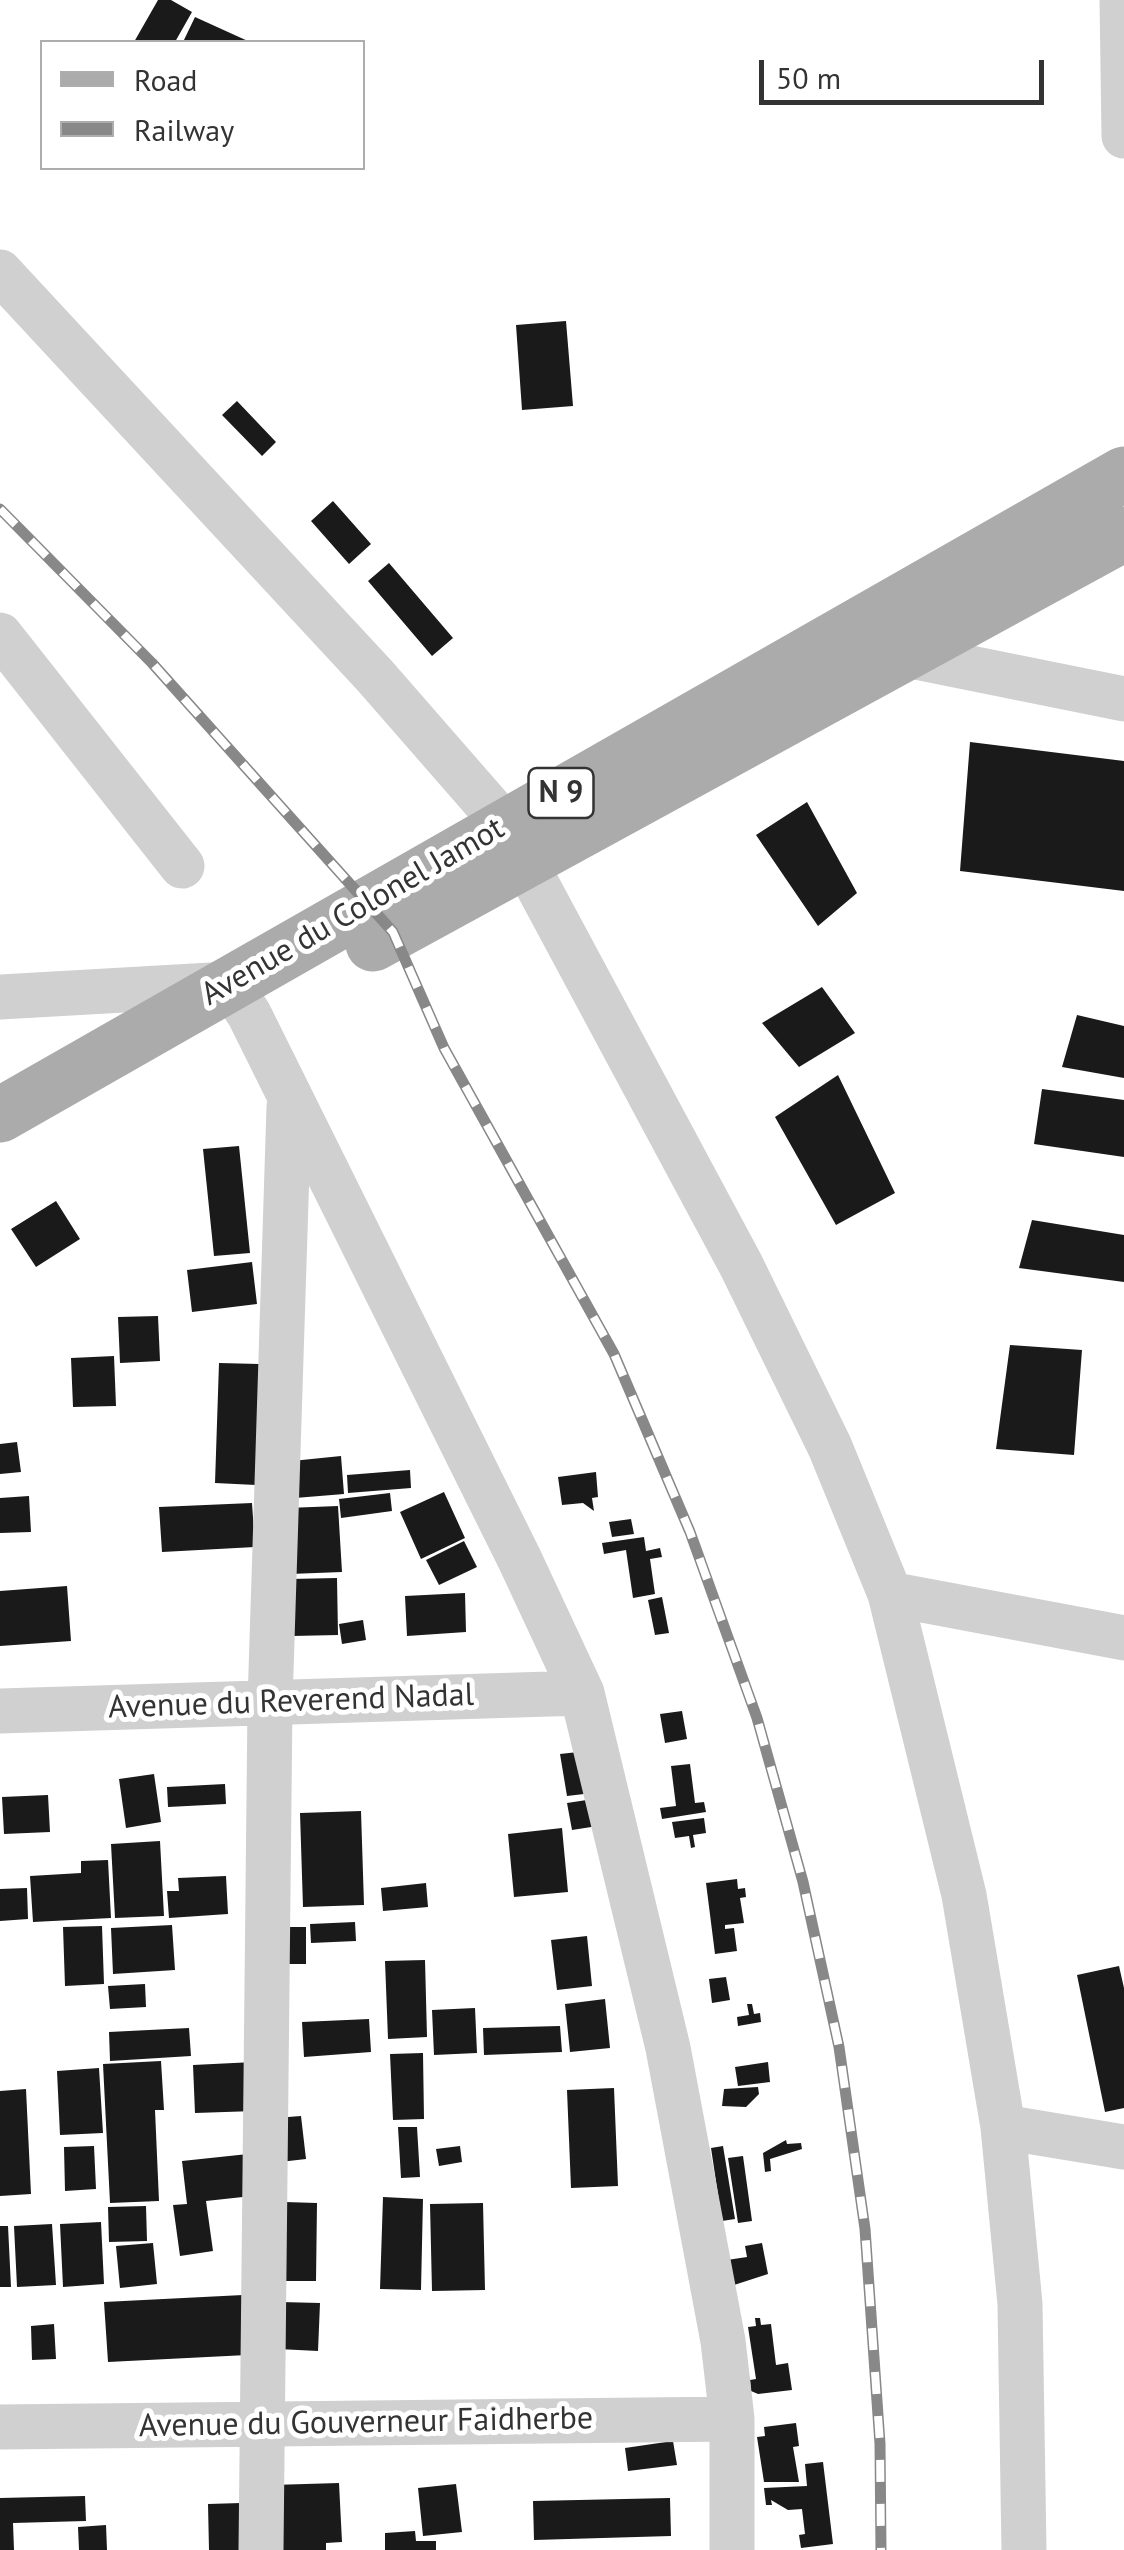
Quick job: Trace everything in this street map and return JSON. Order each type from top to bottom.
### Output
[{"type":"main road","name":"Avenue du Colonel Jamot","points":[[515,843],[836,636],[1124,474]]},
{"type":"main road","name":"Avenue du Colonel Jamot","points":[[0,1154],[239,999],[515,843],[898,655],[1124,534]]},
{"type":"main road","name":"Avenue du Colonel Jamot","points":[[0,1115],[239,999]]},
{"type":"street","points":[[1122,0],[1124,136]]},
{"type":"street","points":[[0,272],[350,648],[515,843],[740,1264],[830,1446],[890,1594],[964,1895],[1003,2127],[1020,2304],[1024,2550]]},
{"type":"street","points":[[0,635],[182,866]]},
{"type":"street","points":[[836,636],[898,655],[1124,699]]},
{"type":"street","points":[[0,997],[239,999],[520,1560],[582,1693],[668,2048],[724,2341],[732,2419],[732,2550]]},
{"type":"street","points":[[261,2550],[270,1702],[290,1102]]},
{"type":"street","points":[[890,1594],[1124,1638]]},
{"type":"street","name":"Avenue du Reverend Nadal","points":[[0,1711],[582,1693]]},
{"type":"street","points":[[1003,2127],[1124,2147]]},
{"type":"street","name":"Avenue du Gouverneur Faidherbe","points":[[0,2427],[732,2419]]},
{"type":"building","points":[[158,0],[171,0],[192,12],[176,40],[135,40]]},
{"type":"building","points":[[195,17],[246,40],[184,40]]},
{"type":"building","points":[[566,321],[573,406],[522,410],[516,325]]},
{"type":"building","points":[[237,401],[276,442],[262,456],[222,415]]},
{"type":"building","points":[[333,501],[371,544],[349,564],[311,521]]},
{"type":"building","points":[[389,563],[453,638],[432,656],[368,581]]},
{"type":"building","points":[[970,742],[1124,761],[1124,891],[960,871]]},
{"type":"building","points":[[807,802],[857,893],[818,926],[756,835]]},
{"type":"building","points":[[822,987],[855,1033],[799,1067],[762,1023]]},
{"type":"building","points":[[1077,1015],[1124,1026],[1124,1078],[1062,1067]]},
{"type":"building","points":[[838,1075],[895,1193],[836,1225],[775,1117]]},
{"type":"building","points":[[1042,1089],[1124,1100],[1124,1157],[1034,1144]]},
{"type":"building","points":[[239,1146],[250,1253],[214,1256],[203,1149]]},
{"type":"building","points":[[56,1201],[80,1239],[36,1267],[11,1229]]},
{"type":"building","points":[[1032,1220],[1124,1235],[1124,1282],[1019,1268]]},
{"type":"building","points":[[252,1262],[257,1304],[192,1312],[187,1270]]},
{"type":"building","points":[[158,1316],[160,1361],[120,1363],[118,1317]]},
{"type":"building","points":[[1010,1345],[1082,1350],[1074,1455],[996,1449]]},
{"type":"building","points":[[114,1356],[116,1406],[73,1407],[71,1358]]},
{"type":"building","points":[[219,1363],[259,1364],[256,1485],[215,1483]]},
{"type":"building","points":[[17,1442],[21,1472],[0,1474],[0,1444]]},
{"type":"building","points":[[341,1456],[344,1494],[295,1498],[292,1461]]},
{"type":"building","points":[[410,1470],[411,1488],[348,1493],[347,1475]]},
{"type":"building","points":[[596,1472],[598,1497],[592,1498],[594,1511],[583,1503],[562,1505],[558,1477]]},
{"type":"building","points":[[444,1492],[465,1538],[421,1559],[400,1512]]},
{"type":"building","points":[[390,1493],[392,1511],[341,1518],[339,1499]]},
{"type":"building","points":[[29,1496],[31,1532],[0,1533],[0,1498]]},
{"type":"building","points":[[252,1503],[255,1547],[162,1552],[159,1507]]},
{"type":"building","points":[[338,1506],[342,1572],[290,1574],[287,1508]]},
{"type":"building","points":[[631,1519],[634,1534],[612,1537],[609,1522]]},
{"type":"building","points":[[644,1537],[646,1551],[660,1548],[662,1557],[650,1559],[655,1594],[633,1598],[626,1550],[604,1554],[602,1543]]},
{"type":"building","points":[[464,1541],[477,1567],[439,1585],[426,1560]]},
{"type":"building","points":[[337,1578],[338,1635],[292,1636],[290,1579]]},
{"type":"building","points":[[67,1586],[71,1641],[0,1646],[0,1591]]},
{"type":"building","points":[[465,1593],[466,1632],[407,1636],[405,1596]]},
{"type":"building","points":[[662,1597],[669,1633],[655,1635],[648,1600]]},
{"type":"building","points":[[363,1620],[366,1640],[342,1644],[339,1624]]},
{"type":"building","points":[[682,1711],[687,1739],[665,1743],[660,1714]]},
{"type":"building","points":[[578,1752],[584,1794],[567,1796],[560,1754]]},
{"type":"building","points":[[690,1764],[695,1803],[704,1802],[706,1812],[662,1819],[660,1808],[676,1806],[671,1766]]},
{"type":"building","points":[[154,1774],[161,1822],[126,1828],[119,1779]]},
{"type":"building","points":[[225,1784],[226,1804],[168,1807],[167,1787]]},
{"type":"building","points":[[48,1795],[50,1832],[4,1834],[2,1797]]},
{"type":"building","points":[[600,1798],[604,1825],[572,1830],[567,1803]]},
{"type":"building","points":[[361,1811],[364,1905],[303,1907],[300,1813]]},
{"type":"building","points":[[704,1818],[706,1833],[693,1835],[695,1847],[691,1848],[689,1836],[675,1838],[672,1822]]},
{"type":"building","points":[[562,1828],[568,1892],[514,1897],[508,1834]]},
{"type":"building","points":[[160,1841],[164,1916],[115,1918],[111,1844]]},
{"type":"building","points":[[108,1860],[111,1918],[33,1922],[30,1876],[81,1873],[81,1861]]},
{"type":"building","points":[[226,1876],[228,1914],[169,1918],[167,1891],[179,1891],[178,1878]]},
{"type":"building","points":[[737,1879],[738,1889],[745,1888],[746,1897],[740,1898],[744,1923],[725,1925],[725,1929],[734,1928],[737,1951],[715,1954],[706,1883]]},
{"type":"building","points":[[426,1883],[428,1907],[383,1911],[381,1888]]},
{"type":"building","points":[[27,1888],[28,1919],[0,1921],[0,1889]]},
{"type":"building","points":[[355,1922],[356,1941],[311,1943],[310,1924]]},
{"type":"building","points":[[172,1925],[175,1970],[113,1974],[111,1928]]},
{"type":"building","points":[[102,1926],[104,1984],[65,1986],[63,1927]]},
{"type":"building","points":[[287,1927],[306,1927],[306,1964],[287,1964]]},
{"type":"building","points":[[587,1936],[592,1986],[557,1990],[551,1940]]},
{"type":"building","points":[[425,1960],[427,2037],[388,2039],[385,1961]]},
{"type":"building","points":[[1119,1966],[1124,1988],[1124,2108],[1105,2112],[1077,1975]]},
{"type":"building","points":[[726,1977],[730,2000],[712,2003],[709,1979]]},
{"type":"building","points":[[145,1984],[146,2007],[110,2009],[108,1986]]},
{"type":"building","points":[[605,1999],[610,2048],[570,2052],[565,2004]]},
{"type":"building","points":[[747,2004],[752,2004],[754,2014],[760,2013],[761,2022],[738,2026],[737,2017],[749,2015]]},
{"type":"building","points":[[475,2008],[477,2053],[434,2055],[432,2010]]},
{"type":"building","points":[[369,2019],[371,2052],[304,2057],[302,2022]]},
{"type":"building","points":[[560,2026],[562,2052],[484,2055],[483,2028]]},
{"type":"building","points":[[189,2028],[191,2056],[110,2061],[109,2032]]},
{"type":"building","points":[[423,2053],[424,2119],[393,2120],[390,2054]]},
{"type":"building","points":[[161,2061],[164,2110],[155,2110],[159,2201],[110,2203],[103,2064]]},
{"type":"building","points":[[254,2062],[255,2111],[195,2113],[193,2065]]},
{"type":"building","points":[[768,2062],[770,2082],[738,2086],[735,2067]]},
{"type":"building","points":[[99,2068],[103,2133],[60,2135],[57,2071]]},
{"type":"building","points":[[758,2087],[759,2094],[746,2107],[722,2106],[724,2089]]},
{"type":"building","points":[[614,2088],[618,2186],[571,2188],[567,2090]]},
{"type":"building","points":[[26,2089],[31,2194],[0,2196],[0,2091]]},
{"type":"building","points":[[301,2116],[306,2159],[280,2162],[275,2118]]},
{"type":"building","points":[[398,2127],[417,2127],[420,2177],[401,2178]]},
{"type":"building","points":[[786,2140],[787,2144],[801,2143],[802,2149],[770,2159],[771,2171],[765,2172],[763,2153]]},
{"type":"building","points":[[94,2146],[96,2189],[65,2191],[64,2147]]},
{"type":"building","points":[[460,2146],[462,2162],[439,2166],[436,2149]]},
{"type":"building","points":[[723,2146],[735,2219],[722,2221],[711,2148]]},
{"type":"building","points":[[248,2154],[252,2196],[206,2201],[213,2251],[180,2256],[173,2205],[187,2204],[182,2161]]},
{"type":"building","points":[[743,2156],[752,2221],[738,2223],[728,2158]]},
{"type":"building","points":[[383,2197],[423,2199],[421,2290],[380,2289]]},
{"type":"building","points":[[285,2202],[317,2203],[316,2281],[284,2281]]},
{"type":"building","points":[[483,2203],[485,2290],[432,2291],[430,2204]]},
{"type":"building","points":[[146,2206],[147,2241],[109,2242],[108,2207]]},
{"type":"building","points":[[101,2222],[104,2284],[63,2287],[60,2224]]},
{"type":"building","points":[[52,2224],[56,2285],[17,2287],[14,2226]]},
{"type":"building","points":[[0,2226],[8,2226],[11,2287],[0,2287]]},
{"type":"building","points":[[153,2243],[157,2284],[120,2288],[116,2246]]},
{"type":"building","points":[[762,2243],[768,2274],[731,2286],[727,2260],[747,2257],[745,2246]]},
{"type":"building","points":[[243,2295],[247,2355],[108,2362],[104,2302]]},
{"type":"building","points":[[280,2302],[320,2303],[318,2351],[278,2349]]},
{"type":"building","points":[[755,2318],[760,2318],[761,2325],[771,2324],[776,2365],[788,2363],[792,2390],[758,2394],[751,2391],[750,2380],[756,2379],[748,2327],[756,2326]]},
{"type":"building","points":[[54,2324],[56,2359],[32,2360],[31,2326]]},
{"type":"building","points":[[796,2423],[799,2446],[793,2447],[799,2482],[764,2482],[757,2437],[765,2436],[764,2427]]},
{"type":"building","points":[[673,2441],[677,2465],[628,2471],[625,2448]]},
{"type":"building","points":[[823,2462],[833,2544],[801,2548],[799,2535],[805,2534],[802,2509],[788,2510],[771,2500],[772,2505],[766,2505],[764,2488],[807,2486],[805,2464]]},
{"type":"building","points":[[339,2483],[342,2542],[326,2543],[326,2550],[275,2550],[272,2485]]},
{"type":"building","points":[[456,2484],[462,2532],[423,2536],[418,2488]]},
{"type":"building","points":[[85,2496],[86,2521],[13,2523],[14,2550],[0,2550],[0,2498]]},
{"type":"building","points":[[670,2498],[671,2536],[534,2540],[533,2501]]},
{"type":"building","points":[[241,2503],[242,2550],[209,2550],[208,2504]]},
{"type":"building","points":[[106,2525],[107,2550],[79,2550],[78,2527]]},
{"type":"building","points":[[415,2531],[416,2541],[436,2541],[436,2550],[385,2550],[385,2533]]},
{"type":"railway","points":[[0,509],[152,663],[393,932],[444,1048],[614,1354],[690,1532],[757,1718],[803,1882],[839,2047],[865,2229],[880,2444],[881,2550]]}]
